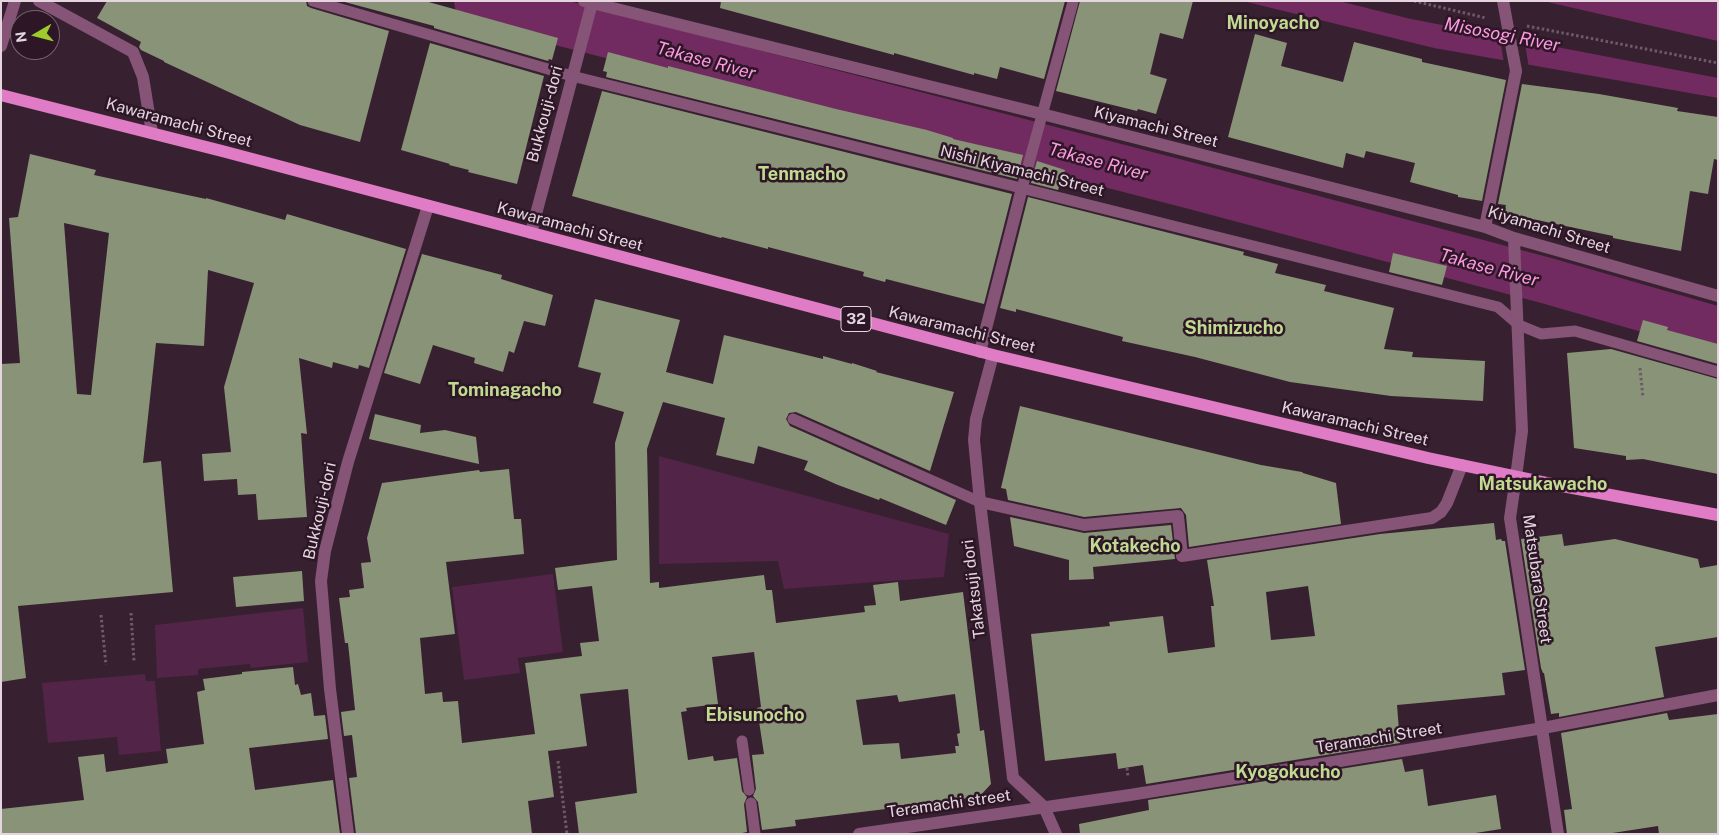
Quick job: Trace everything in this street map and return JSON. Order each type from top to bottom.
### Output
[{"type":"main road","name":"Kawaramachi Street","points":[[1,96],[152,133],[980,352],[1516,477],[1718,515]]},
{"type":"street","points":[[1,46],[15,1]]},
{"type":"street","points":[[39,1],[133,52],[143,77],[152,133]]},
{"type":"street","points":[[1485,227],[1516,70],[1503,1]]},
{"type":"street","name":"Bukkouji-dori","points":[[531,233],[588,18],[588,2]]},
{"type":"street","name":"Kiyamachi Street","points":[[588,2],[1042,114],[1485,227],[1514,238],[1718,296]]},
{"type":"street","points":[[980,352],[1022,188]]},
{"type":"street","name":"Bukkouji-dori","points":[[348,834],[330,689],[321,581],[326,551],[348,462],[428,206]]},
{"type":"street","name":"Matsubara Street","points":[[1514,238],[1522,431],[1510,518],[1558,834]]},
{"type":"street","name":"Takatsuji dori","points":[[993,355],[976,419],[974,440],[980,502],[1013,778],[1044,807]]},
{"type":"street","points":[[980,502],[1084,525],[1178,516],[1182,556],[1432,518],[1441,512],[1447,503],[1462,465]]},
{"type":"street","name":"Teramachi Street","points":[[1044,807],[1130,795],[1543,728],[1718,695]]},
{"type":"street","points":[[1044,807],[1056,834]]},
{"type":"street","name":"Teramachi street","points":[[859,834],[1044,807]]},
{"type":"lane","name":"Nishi Kiyamachi Street","points":[[312,1],[1022,188],[1498,307],[1519,325],[1541,334],[1575,332],[1718,372]]},
{"type":"lane","points":[[1022,188],[1073,2]]},
{"type":"lane","points":[[793,420],[980,502]]},
{"type":"lane","points":[[742,741],[749,790]]},
{"type":"lane","points":[[751,803],[755,834]]},
{"type":"path","points":[[1414,1],[1495,20]]},
{"type":"path","points":[[1524,26],[1718,63]]},
{"type":"path","points":[[1640,367],[1643,398]]},
{"type":"path","points":[[131,613],[134,661]]},
{"type":"path","points":[[101,615],[106,665]]},
{"type":"path","points":[[558,761],[567,834]]},
{"type":"shaded area","points":[[1243,1],[1339,1],[1411,19],[1718,78],[1718,98],[1434,48]]},
{"type":"shaded area","points":[[1543,1],[1718,1],[1718,41]]},
{"type":"shaded area","points":[[659,456],[949,534],[944,577],[784,589],[778,561],[659,564]]},
{"type":"shaded area","points":[[553,574],[563,652],[518,658],[520,673],[464,680],[452,587]]},
{"type":"shaded area","points":[[303,608],[308,662],[251,668],[250,664],[198,669],[198,675],[157,678],[155,625]]},
{"type":"shaded area","points":[[145,674],[146,681],[155,681],[161,751],[119,755],[117,737],[48,743],[42,683]]},
{"type":"pier","points":[[1499,33],[1524,38],[1529,68],[1504,63]]},
{"type":"building","points":[[107,1],[306,1],[307,6],[311,8],[389,31],[360,142],[300,125],[141,50],[139,47],[141,42],[97,18]]},
{"type":"building","points":[[341,1],[425,1],[558,38],[552,60],[549,59],[548,61],[434,28],[434,26]]},
{"type":"building","points":[[721,1],[1065,1],[1044,79],[1000,67],[997,79],[974,73],[974,75],[894,53],[894,55],[720,8]]},
{"type":"building","points":[[1080,1],[1193,1],[1183,39],[1160,33],[1150,74],[1167,79],[1156,114],[1056,91]]},
{"type":"building","points":[[1255,34],[1287,43],[1281,66],[1343,82],[1354,42],[1422,59],[1422,62],[1506,80],[1482,201],[1458,197],[1458,195],[1410,182],[1415,163],[1366,151],[1364,158],[1346,153],[1343,168],[1228,137]]},
{"type":"building","points":[[430,43],[544,76],[517,184],[468,172],[469,170],[401,150]]},
{"type":"building","points":[[608,52],[1023,155],[1017,179],[606,77],[607,72],[603,71]]},
{"type":"building","points":[[1522,84],[1599,94],[1678,108],[1677,111],[1718,117],[1718,160],[1714,159],[1708,194],[1690,191],[1681,251],[1613,238],[1613,236],[1504,213],[1506,205],[1498,204]]},
{"type":"building","points":[[602,91],[1012,194],[984,304],[886,279],[885,282],[863,276],[864,272],[768,247],[768,249],[721,238],[572,196]]},
{"type":"building","points":[[30,154],[96,170],[94,175],[206,198],[285,220],[287,214],[406,249],[369,368],[359,365],[358,369],[333,362],[332,368],[299,358],[307,434],[301,433],[307,517],[258,520],[256,494],[238,495],[237,479],[204,481],[202,454],[231,452],[224,387],[254,283],[208,270],[204,346],[156,343],[143,463],[161,461],[173,592],[18,606],[26,678],[1,682],[1,364],[20,363],[9,218],[18,217]],"holes":[[[64,223],[109,233],[91,395],[77,394]]]},
{"type":"building","points":[[1037,161],[1065,170],[1058,190],[1031,183]]},
{"type":"building","points":[[1028,197],[1244,252],[1243,255],[1278,264],[1275,273],[1326,285],[1324,291],[1394,308],[1384,349],[1413,352],[1412,357],[1485,361],[1483,401],[1391,396],[1290,382],[1195,357],[1122,341],[1123,337],[1016,309],[1016,312],[1000,308]]},
{"type":"building","points":[[1393,253],[1447,266],[1442,285],[1389,272]]},
{"type":"building","points":[[422,254],[502,275],[501,279],[553,295],[545,326],[524,321],[514,353],[509,351],[503,372],[474,363],[475,358],[433,345],[420,384],[384,373]]},
{"type":"building","points":[[595,299],[680,320],[666,372],[713,384],[724,335],[823,359],[823,356],[852,363],[876,372],[954,392],[930,471],[796,412],[789,413],[786,419],[790,426],[956,500],[946,525],[880,498],[879,500],[838,485],[804,470],[808,461],[758,446],[754,464],[716,455],[725,418],[663,402],[647,449],[650,583],[659,582],[659,588],[764,575],[766,590],[772,590],[776,623],[865,612],[864,606],[876,605],[873,585],[898,582],[900,601],[963,592],[980,731],[984,730],[991,784],[979,797],[885,807],[886,809],[795,820],[796,826],[762,830],[758,802],[753,796],[756,789],[752,755],[764,754],[757,708],[761,707],[754,652],[712,657],[718,704],[686,708],[687,711],[681,712],[688,760],[713,756],[714,761],[737,758],[742,791],[747,797],[744,804],[747,832],[737,834],[579,834],[575,802],[637,793],[628,689],[580,694],[587,746],[548,751],[554,797],[528,801],[532,834],[356,834],[349,778],[357,777],[352,735],[344,736],[341,712],[355,710],[348,643],[345,643],[339,598],[350,597],[349,590],[364,588],[361,563],[371,562],[367,538],[382,483],[479,470],[480,472],[509,469],[514,519],[521,519],[524,554],[446,562],[455,634],[420,638],[425,694],[442,692],[443,702],[458,701],[462,743],[535,734],[525,663],[582,656],[580,643],[599,641],[592,586],[558,590],[555,568],[617,560],[615,443],[624,412],[593,403],[601,373],[578,367]],"holes":[[[955,694],[960,733],[957,734],[959,746],[955,746],[956,753],[901,759],[899,743],[863,745],[856,700],[897,695],[899,702]]]},
{"type":"building","points":[[1643,320],[1668,327],[1667,330],[1718,344],[1718,364],[1637,341]]},
{"type":"building","points":[[1611,349],[1718,379],[1718,474],[1643,459],[1626,460],[1626,456],[1574,448],[1567,353]]},
{"type":"building","points":[[1020,406],[1261,465],[1302,472],[1336,483],[1341,524],[1189,547],[1186,515],[1181,508],[1084,517],[1008,500],[1006,489],[1001,488]]},
{"type":"building","points":[[375,414],[421,425],[420,433],[445,430],[476,437],[479,464],[369,439]]},
{"type":"building","points":[[1010,517],[1084,533],[1171,525],[1175,559],[1093,567],[1094,579],[1069,580],[1069,560],[1014,546]]},
{"type":"building","points":[[1494,523],[1496,540],[1501,539],[1505,541],[1525,670],[1502,673],[1505,695],[1397,705],[1400,743],[1146,784],[1143,765],[1118,769],[1116,753],[1045,761],[1031,634],[1110,626],[1109,622],[1163,616],[1168,653],[1215,647],[1211,606],[1214,606],[1207,560],[1380,534]],"holes":[[[1308,586],[1315,636],[1271,640],[1266,592]]]},
{"type":"building","points":[[1562,534],[1564,546],[1615,539],[1698,559],[1700,568],[1718,565],[1718,637],[1655,647],[1664,697],[1559,717],[1559,713],[1551,714],[1544,673],[1541,668],[1521,539]]},
{"type":"building","points":[[302,571],[304,601],[236,607],[233,577]]},
{"type":"building","points":[[293,667],[295,685],[298,684],[301,695],[311,693],[314,716],[325,715],[328,739],[249,748],[255,790],[333,780],[340,834],[1,834],[1,809],[84,800],[78,757],[104,754],[106,772],[168,763],[166,749],[204,744],[197,692],[205,690],[203,679],[242,674],[242,672]]},
{"type":"building","points":[[1667,713],[1669,720],[1718,714],[1718,834],[1659,834],[1658,826],[1606,834],[1567,834],[1564,810],[1572,809],[1561,733]]},
{"type":"building","points":[[1402,759],[1405,772],[1423,769],[1428,806],[1496,795],[1501,829],[1469,834],[1080,834],[1079,824],[1149,810],[1148,800]]},
{"type":"waterway","name":"Takase River","points":[[477,1],[1192,186],[1548,281],[1718,330]]},
{"type":"district","name":"Minoyacho","points":[[1273,23]]},
{"type":"district","name":"Tenmacho","points":[[802,174]]},
{"type":"district","name":"Shimizucho","points":[[1234,328]]},
{"type":"district","name":"Tominagacho","points":[[505,390]]},
{"type":"district","name":"Matsukawacho","points":[[1543,484]]},
{"type":"district","name":"Kotakecho","points":[[1135,546]]},
{"type":"district","name":"Ebisunocho","points":[[755,715]]},
{"type":"district","name":"Kyogokucho","points":[[1288,772]]},
{"type":"water label","name":"Misosogi River","points":[[1502,35]]}]
